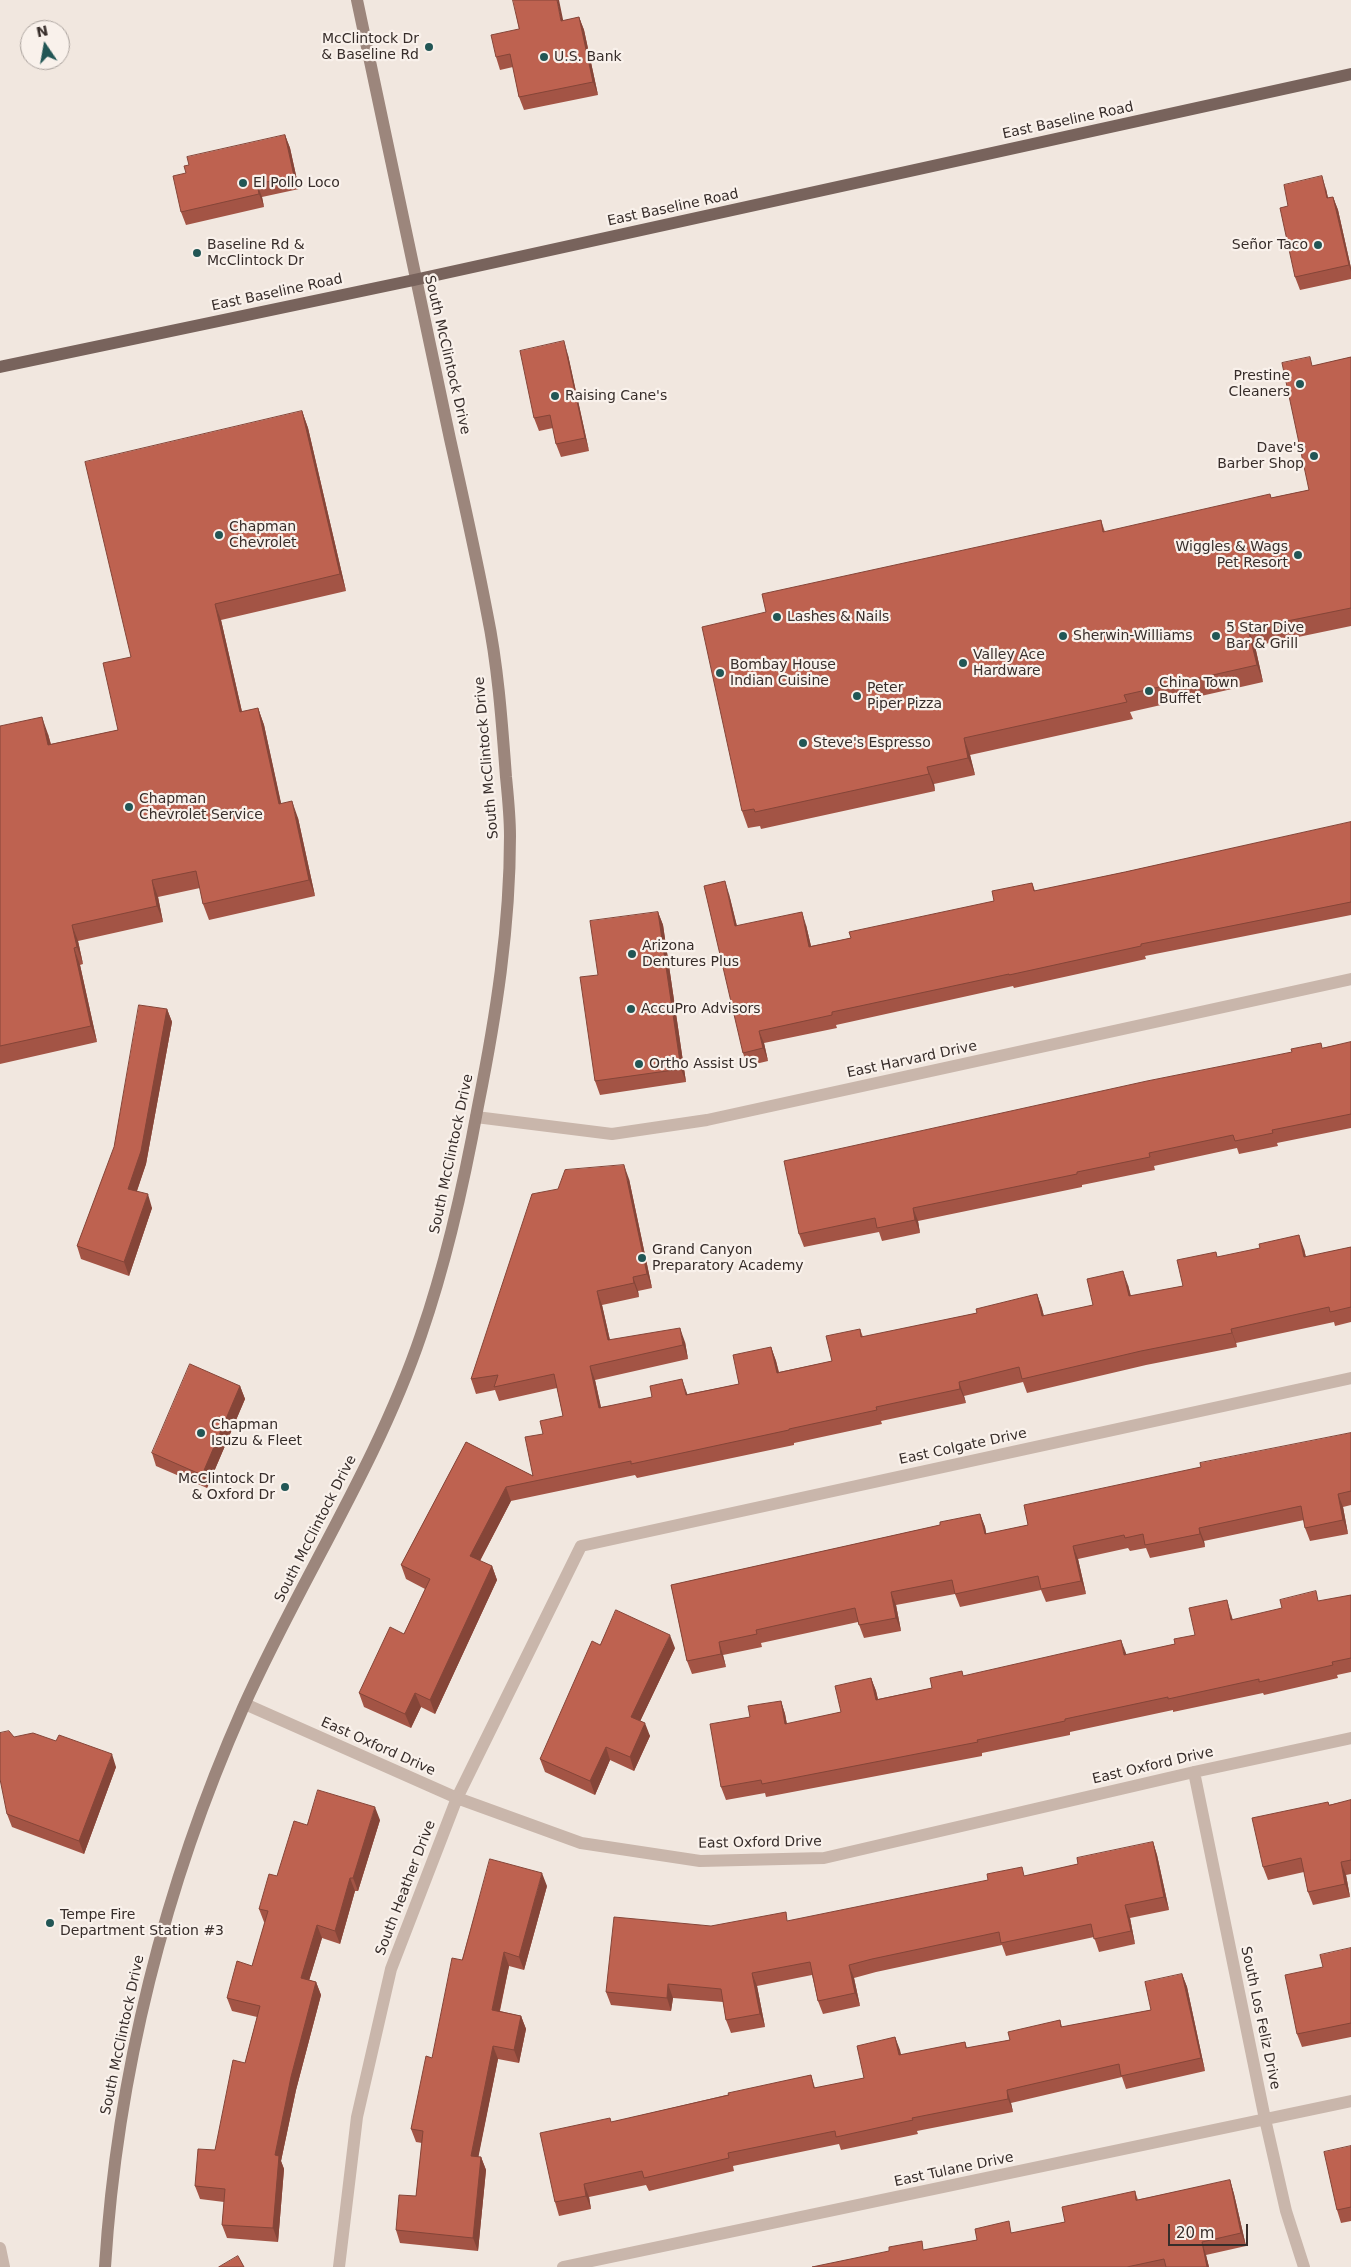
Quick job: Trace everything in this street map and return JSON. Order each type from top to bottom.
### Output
[{"type":"main road","name":"South McClintock Drive","points":[[105,2267],[112,2183],[120,2122],[146,1992],[163,1925],[208,1793],[245,1704],[400,1395],[423,1329],[456,1216],[495,1020],[506,934],[510,831],[504,739],[489,619],[414,280],[357,0]]},
{"type":"main road","name":"East Baseline Road","points":[[0,367],[414,280],[1351,74]]},
{"type":"street","name":"East Harvard Drive","points":[[476,1117],[612,1134],[707,1120],[1351,979]]},
{"type":"street","name":"East Colgate Drive","points":[[581,1546],[1351,1378]]},
{"type":"street","name":"South Heather Drive","points":[[339,2267],[357,2117],[391,1969],[457,1798],[581,1546]]},
{"type":"street","name":"East Oxford Drive","points":[[245,1704],[457,1798],[581,1844],[700,1861],[824,1858],[1194,1772],[1351,1738]]},
{"type":"street","name":"South Los Feliz Drive","points":[[1194,1772],[1265,2120],[1286,2211],[1304,2267]]},
{"type":"street","name":"East Tulane Drive","points":[[563,2267],[1265,2120],[1351,2100]]},
{"type":"street","points":[[0,2248],[4,2267]]},
{"type":"building","name":"U.S. Bank","points":[[513,0],[557,0],[561,21],[579,17],[593,82],[519,97],[510,54],[496,57],[491,35],[519,29]]},
{"type":"building","name":"El Pollo Loco","points":[[285,135],[294,176],[257,184],[259,194],[181,212],[173,176],[186,173],[184,166],[189,165],[187,157]]},
{"type":"building","name":"Señor Taco","points":[[1322,176],[1327,198],[1333,197],[1349,265],[1295,277],[1280,208],[1288,206],[1284,185]]},
{"type":"building","name":"Raising Cane's","points":[[564,341],[585,438],[556,444],[550,415],[534,418],[520,351]]},
{"type":"building","points":[[1310,357],[1312,366],[1351,357],[1351,608],[1248,629],[1257,665],[1124,695],[1127,702],[964,738],[968,758],[927,767],[929,774],[755,812],[754,809],[742,811],[702,627],[766,612],[762,594],[1101,520],[1103,532],[1270,494],[1271,498],[1309,490],[1282,363]]},
{"type":"building","points":[[302,411],[340,574],[215,604],[240,712],[258,708],[279,804],[292,801],[309,880],[203,904],[196,871],[152,880],[157,906],[72,925],[77,947],[74,948],[91,1026],[0,1046],[0,726],[42,717],[48,745],[118,730],[103,663],[131,657],[85,462]]},
{"type":"building","points":[[1351,822],[1351,902],[1141,944],[1141,946],[832,1012],[832,1015],[759,1031],[763,1048],[743,1053],[704,886],[725,881],[735,926],[802,912],[809,947],[851,938],[849,932],[994,901],[992,891],[1032,883],[1034,891]]},
{"type":"building","points":[[658,912],[681,1069],[595,1081],[580,977],[598,975],[590,921]]},
{"type":"building","points":[[139,1005],[167,1009],[141,1151],[128,1189],[148,1194],[124,1262],[77,1246],[114,1147]]},
{"type":"building","points":[[1351,1042],[1351,1114],[1272,1130],[1273,1133],[1235,1141],[1233,1135],[1149,1153],[1150,1157],[913,1208],[915,1220],[877,1228],[875,1218],[799,1234],[784,1161],[1147,1081],[1292,1052],[1291,1049],[1321,1043],[1322,1048]]},
{"type":"building","points":[[624,1165],[647,1274],[633,1277],[634,1283],[597,1291],[608,1340],[680,1328],[683,1345],[590,1366],[599,1408],[652,1397],[650,1386],[682,1379],[686,1395],[739,1384],[733,1355],[771,1347],[777,1373],[832,1361],[826,1336],[860,1329],[861,1337],[977,1313],[976,1309],[1037,1294],[1042,1316],[1093,1305],[1087,1279],[1123,1271],[1129,1296],[1183,1286],[1177,1260],[1216,1252],[1217,1257],[1260,1248],[1259,1244],[1299,1235],[1304,1257],[1351,1247],[1351,1307],[1330,1312],[1329,1307],[1231,1329],[1232,1333],[1141,1351],[1022,1379],[1019,1367],[959,1382],[960,1389],[876,1407],[877,1410],[631,1464],[631,1461],[506,1487],[470,1556],[492,1566],[430,1700],[415,1693],[405,1714],[359,1693],[390,1627],[404,1634],[430,1579],[401,1565],[466,1442],[533,1476],[525,1437],[543,1434],[540,1421],[563,1416],[554,1374],[494,1387],[498,1375],[471,1379],[532,1194],[558,1189],[565,1170]]},
{"type":"building","name":"Chapman Isuzu & Fleet","points":[[190,1364],[240,1386],[202,1475],[152,1453]]},
{"type":"building","points":[[1351,1433],[1351,1491],[1338,1494],[1343,1520],[1305,1528],[1301,1506],[1199,1528],[1200,1534],[1145,1545],[1143,1534],[1125,1538],[1124,1535],[1073,1546],[1081,1581],[1041,1589],[1038,1576],[955,1594],[952,1580],[891,1592],[896,1618],[859,1625],[855,1608],[756,1630],[757,1634],[719,1642],[721,1654],[687,1661],[671,1585],[940,1525],[940,1522],[980,1514],[985,1534],[1028,1525],[1024,1505],[1201,1467],[1200,1463]]},
{"type":"building","points":[[1316,1591],[1318,1601],[1351,1595],[1351,1658],[1332,1662],[1333,1665],[1259,1682],[1259,1679],[1065,1719],[1065,1721],[977,1740],[978,1742],[762,1784],[761,1780],[721,1787],[710,1724],[750,1717],[748,1706],[781,1701],[785,1724],[841,1712],[835,1686],[871,1678],[876,1700],[932,1688],[930,1678],[962,1671],[963,1676],[1121,1640],[1124,1655],[1175,1644],[1174,1639],[1195,1635],[1189,1608],[1227,1600],[1231,1620],[1282,1608],[1280,1600]]},
{"type":"building","points":[[616,1610],[670,1635],[631,1717],[645,1723],[630,1757],[606,1747],[590,1781],[540,1759],[592,1641],[600,1645]]},
{"type":"building","points":[[9,1731],[14,1737],[33,1733],[56,1741],[59,1735],[112,1754],[79,1841],[7,1814],[0,1779],[0,1733]]},
{"type":"building","points":[[318,1790],[375,1807],[353,1878],[350,1878],[335,1931],[317,1925],[301,1978],[316,1982],[291,2077],[275,2155],[279,2156],[273,2228],[222,2225],[225,2189],[195,2186],[198,2149],[215,2150],[233,2060],[245,2063],[260,2006],[227,1998],[237,1961],[252,1966],[268,1911],[259,1909],[269,1874],[277,1876],[294,1821],[307,1825]]},
{"type":"building","points":[[1351,1800],[1351,1860],[1341,1862],[1345,1884],[1308,1892],[1301,1858],[1263,1867],[1252,1818],[1328,1802],[1329,1805]]},
{"type":"building","points":[[1153,1842],[1164,1897],[1125,1905],[1131,1931],[1094,1939],[1091,1924],[1001,1943],[999,1932],[872,1959],[849,1965],[855,1993],[818,2001],[810,1962],[752,1973],[760,2014],[726,2020],[721,1989],[668,1984],[667,1998],[606,1992],[614,1917],[711,1926],[786,1912],[787,1921],[988,1880],[987,1874],[1022,1867],[1024,1876],[1078,1864],[1077,1858]]},
{"type":"building","points":[[490,1859],[542,1873],[519,1957],[504,1952],[492,2010],[521,2016],[514,2050],[493,2046],[471,2156],[481,2157],[473,2238],[396,2230],[399,2195],[416,2196],[423,2131],[411,2129],[426,2056],[432,2058],[452,1958],[462,1960]]},
{"type":"building","points":[[1351,1948],[1351,2023],[1297,2034],[1285,1975],[1323,1967],[1320,1955]]},
{"type":"building","points":[[1182,1974],[1201,2058],[1121,2076],[1119,2064],[1007,2090],[1008,2099],[912,2118],[913,2120],[836,2137],[835,2131],[728,2153],[729,2158],[644,2178],[642,2171],[584,2184],[586,2196],[555,2202],[540,2133],[610,2118],[611,2122],[811,2075],[814,2088],[864,2078],[857,2046],[895,2037],[899,2055],[965,2042],[966,2048],[1010,2040],[1008,2032],[1060,2020],[1061,2027],[1151,2010],[1145,1982]]},
{"type":"building","points":[[1351,2146],[1351,2207],[1337,2210],[1324,2152]]},
{"type":"building","points":[[1230,2180],[1241,2233],[1202,2242],[1207,2267],[1166,2267],[1164,2259],[1127,2267],[812,2267],[889,2251],[889,2247],[922,2241],[923,2250],[977,2240],[975,2229],[1009,2221],[1011,2233],[1065,2222],[1062,2207],[1135,2191],[1136,2200]]},
{"type":"building","points":[[238,2256],[244,2267],[219,2267]]},
{"type":"place","name":"McClintock Dr & Baseline Rd","points":[[429,47]]},
{"type":"place","name":"U.S. Bank","points":[[544,57]]},
{"type":"place","name":"El Pollo Loco","points":[[243,183]]},
{"type":"place","name":"Señor Taco","points":[[1318,245]]},
{"type":"place","name":"Baseline Rd & McClintock Dr","points":[[197,253]]},
{"type":"place","name":"Prestine Cleaners","points":[[1300,384]]},
{"type":"place","name":"Raising Cane's","points":[[555,396]]},
{"type":"place","name":"Dave's Barber Shop","points":[[1314,456]]},
{"type":"place","name":"Chapman Chevrolet","points":[[219,535]]},
{"type":"place","name":"Wiggles & Wags Pet Resort","points":[[1298,555]]},
{"type":"place","name":"Lashes & Nails","points":[[777,617]]},
{"type":"place","name":"Sherwin-Williams","points":[[1063,636]]},
{"type":"place","name":"5 Star Dive Bar & Grill","points":[[1216,636]]},
{"type":"place","name":"Valley Ace Hardware","points":[[963,663]]},
{"type":"place","name":"Bombay House Indian Cuisine","points":[[720,673]]},
{"type":"place","name":"China Town Buffet","points":[[1149,691]]},
{"type":"place","name":"Peter Piper Pizza","points":[[857,696]]},
{"type":"place","name":"Steve's Espresso","points":[[803,743]]},
{"type":"place","name":"Chapman Chevrolet Service","points":[[129,807]]},
{"type":"place","name":"Arizona Dentures Plus","points":[[632,954]]},
{"type":"place","name":"AccuPro Advisors","points":[[631,1009]]},
{"type":"place","name":"Ortho Assist US","points":[[639,1064]]},
{"type":"place","name":"Grand Canyon Preparatory Academy","points":[[642,1258]]},
{"type":"place","name":"Chapman Isuzu & Fleet","points":[[201,1433]]},
{"type":"place","name":"McClintock Dr & Oxford Dr","points":[[285,1487]]},
{"type":"place","name":"Tempe Fire Department Station #3","points":[[50,1923]]}]
